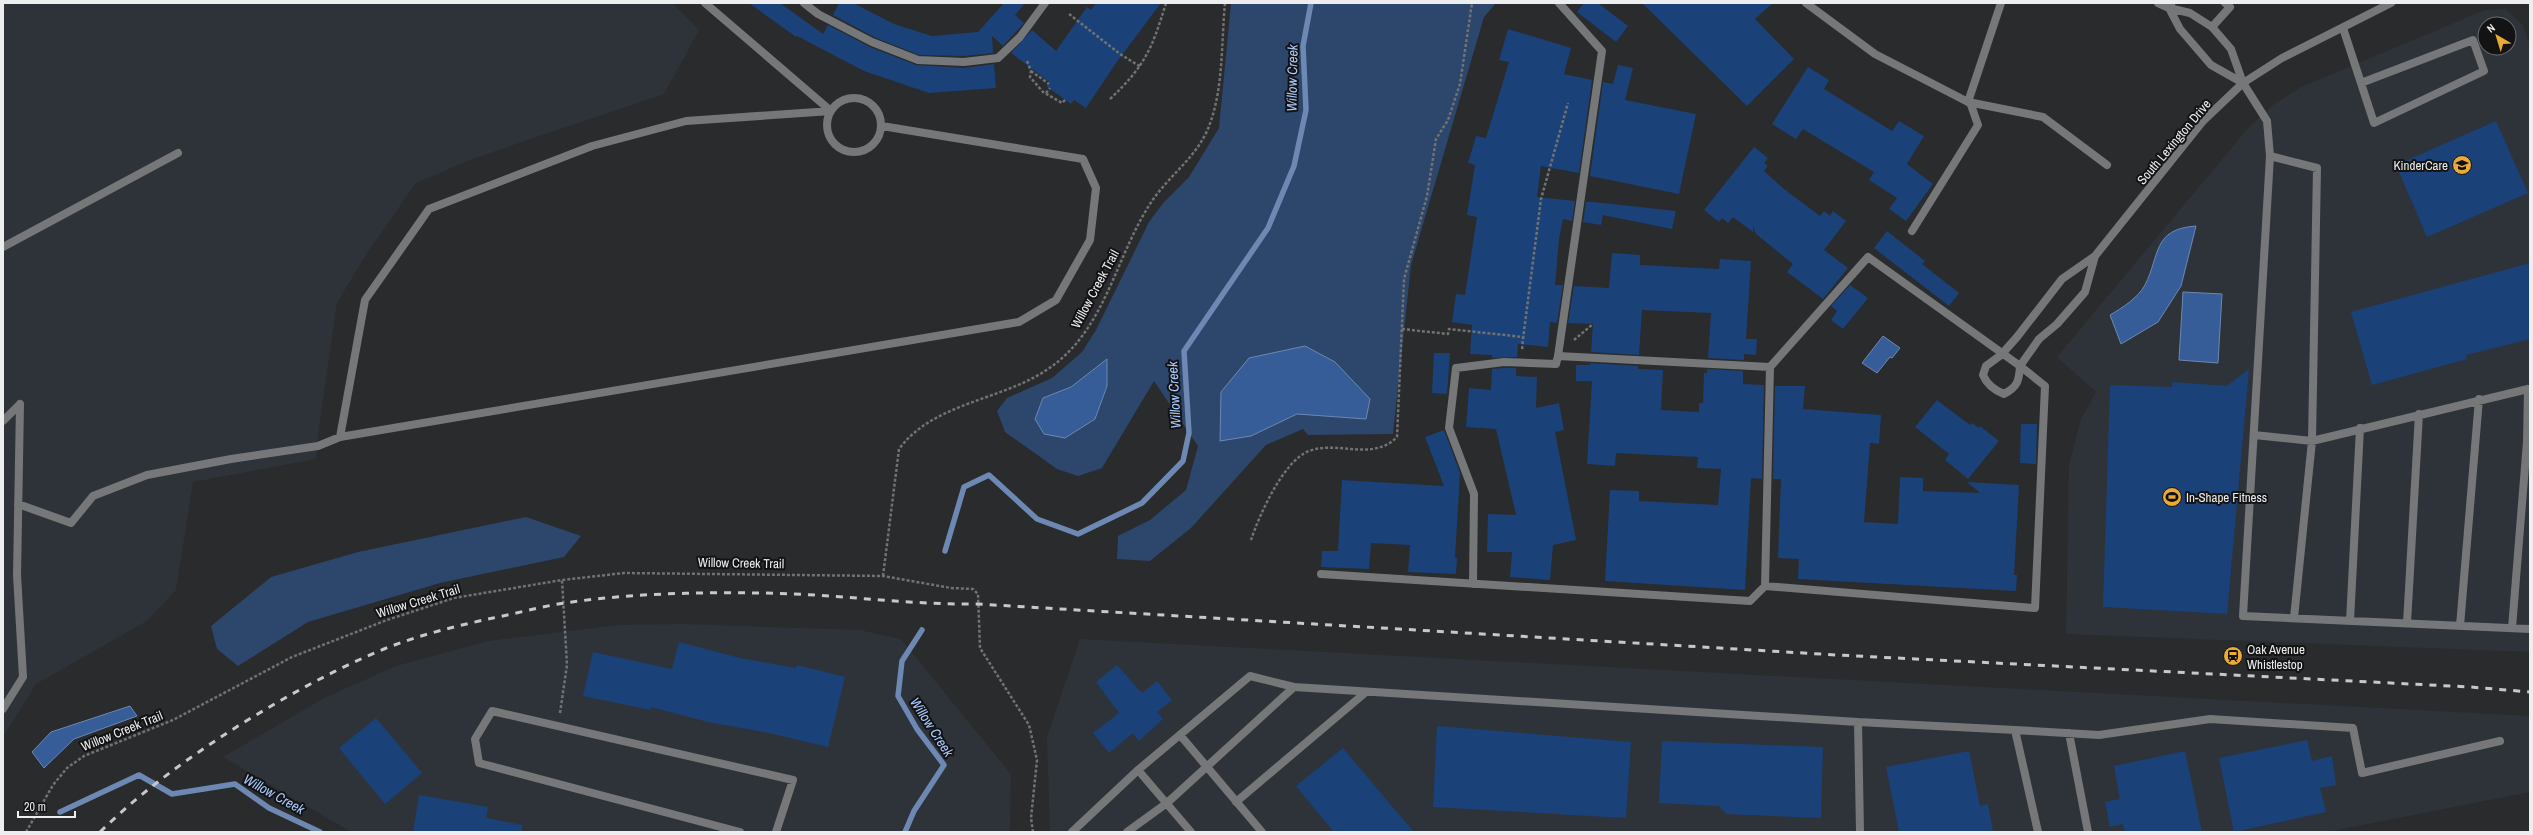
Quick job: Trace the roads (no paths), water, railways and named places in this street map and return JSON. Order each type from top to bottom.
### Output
[{"type":"street","points":[[705,3],[831,111]]},
{"type":"street","points":[[804,3],[818,14],[872,42],[918,60],[964,62],[998,58],[1020,37],[1045,3]]},
{"type":"street","points":[[1474,584],[1474,494],[1449,428],[1456,368],[1504,362],[1556,364],[1558,356],[1602,51],[1559,3]]},
{"type":"street","points":[[1806,3],[1875,54],[1969,102],[2043,117],[2107,164]]},
{"type":"street","points":[[1912,231],[1978,125],[1969,102],[2001,3]]},
{"type":"street","points":[[2158,3],[2171,5],[2190,13],[2212,27],[2231,49],[2243,83],[2267,121],[2270,156],[2243,616],[2530,629]]},
{"type":"street","points":[[2212,27],[2230,6],[2225,3]]},
{"type":"street","name":"South Lexington Drive","points":[[2001,355],[2018,337],[2062,279],[2095,256],[2203,121],[2243,83],[2282,58],[2391,3]]},
{"type":"street","points":[[2171,5],[2180,28],[2211,65],[2243,83]]},
{"type":"street","points":[[2343,28],[2374,123],[2484,71],[2473,40],[2361,83]]},
{"type":"street","points":[[862,98],[876,109],[882,126],[880,134],[870,147],[863,150],[847,151],[839,147],[829,135],[828,119],[831,111],[844,99],[862,98]]},
{"type":"street","points":[[340,437],[365,300],[429,209],[592,146],[686,121],[831,111]]},
{"type":"street","points":[[18,504],[71,524],[93,496],[147,475],[231,458],[318,446],[340,437],[1019,322],[1056,300],[1090,240],[1096,188],[1083,159],[882,126]]},
{"type":"street","points":[[3,247],[178,154]]},
{"type":"street","points":[[2270,156],[2317,168],[2312,441],[2294,618]]},
{"type":"street","name":"South Lexington Drive","points":[[2020,366],[2040,339],[2057,324],[2085,292],[2095,256]]},
{"type":"street","points":[[1321,574],[1750,601],[1765,586],[1770,367],[1868,257],[2001,355],[2020,366],[2045,386],[2035,608],[1765,586]]},
{"type":"street","points":[[2001,355],[1986,366],[1983,375],[1986,382],[1994,390],[2004,394],[2014,388],[2019,382],[2020,366]]},
{"type":"street","points":[[1558,356],[1770,367]]},
{"type":"street","points":[[2254,434],[2312,441],[2479,399],[2529,389],[2529,442],[2512,628]]},
{"type":"street","points":[[2460,626],[2479,399]]},
{"type":"street","points":[[3,421],[20,404],[17,575],[23,676],[3,710]]},
{"type":"street","points":[[2407,623],[2419,414]]},
{"type":"street","points":[[2350,620],[2360,428]]},
{"type":"street","points":[[1072,832],[1138,770],[1250,676],[1294,687],[1858,722],[2099,735],[2210,719],[2353,728],[2362,773],[2500,741]]},
{"type":"street","points":[[1127,832],[1166,803],[1294,687]]},
{"type":"street","points":[[1236,802],[1366,692]]},
{"type":"street","points":[[740,832],[479,763],[475,739],[492,712],[793,780],[776,832]]},
{"type":"street","points":[[1858,722],[1860,832]]},
{"type":"street","points":[[2015,730],[2038,832]]},
{"type":"street","points":[[2069,733],[2088,832]]},
{"type":"street","points":[[1180,735],[1262,832]]},
{"type":"street","points":[[1138,770],[1191,832]]},
{"type":"waterway","name":"Willow Creek","points":[[945,551],[964,487],[989,475],[1037,519],[1078,534],[1142,503],[1183,461],[1189,433],[1184,351],[1268,228],[1294,166],[1306,110],[1303,46],[1311,3]]},
{"type":"waterway","name":"Willow Creek","points":[[905,832],[914,811],[944,765],[917,729],[898,696],[902,661],[922,630]]},
{"type":"waterway","name":"Willow Creek","points":[[60,812],[139,775],[172,794],[235,784],[269,808],[320,832]]},
{"type":"railway","points":[[100,832],[149,789],[201,750],[238,726],[310,684],[384,649],[411,639],[451,628],[558,604],[656,594],[731,593],[811,595],[922,603],[977,604],[1837,655],[2470,687],[2530,692]]},
{"type":"place","name":"KinderCare","points":[[2462,165]]},
{"type":"place","name":"In-Shape Fitness","points":[[2172,497]]},
{"type":"place","name":"Oak Avenue Whistlestop","points":[[2233,656]]}]
